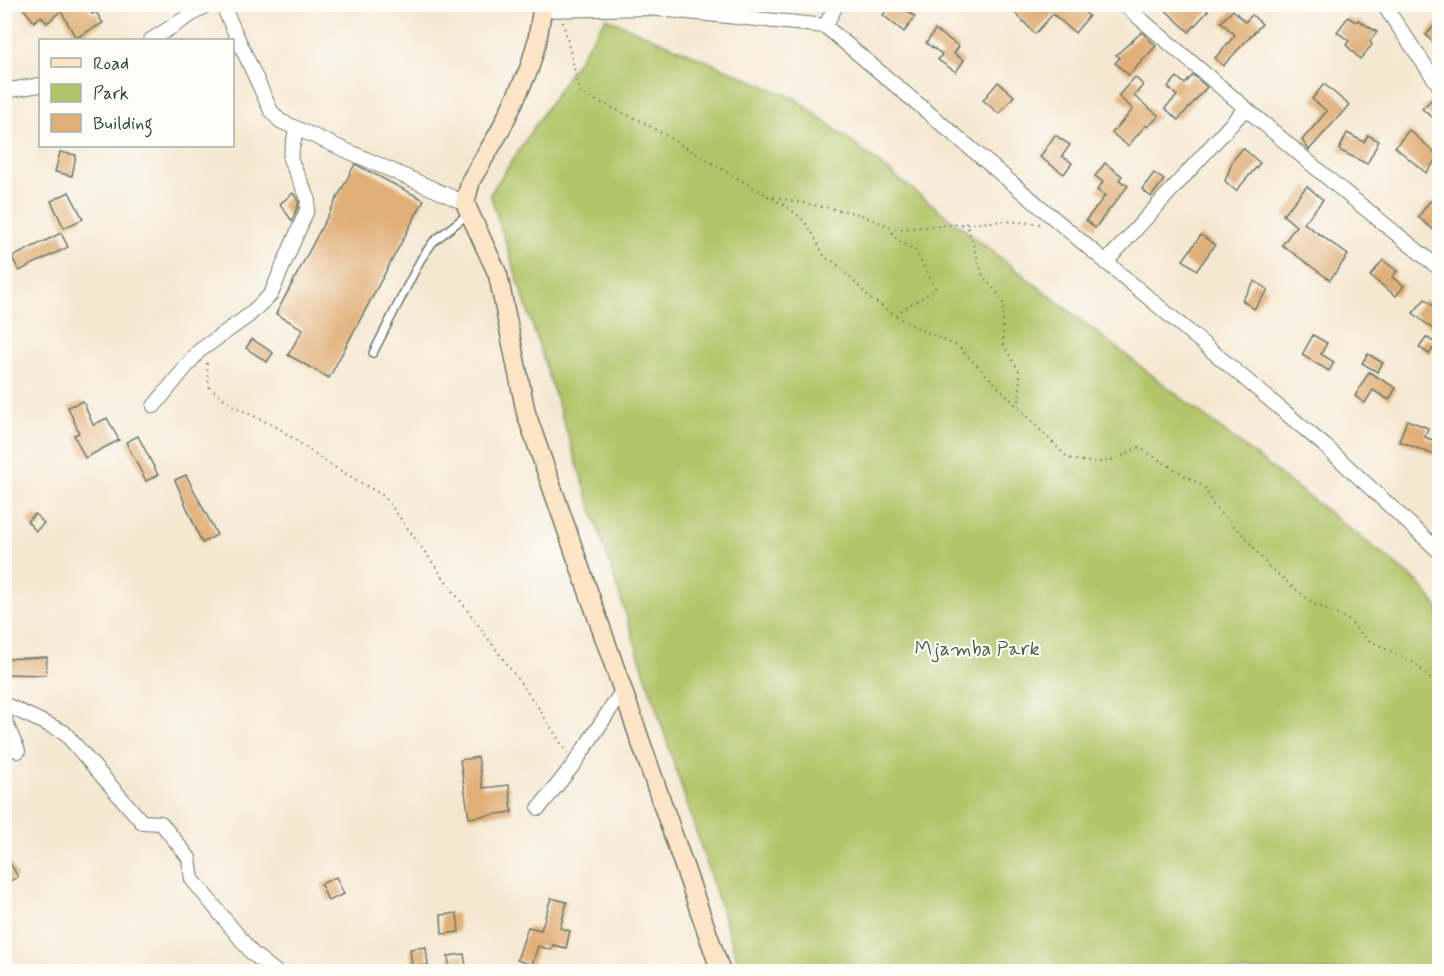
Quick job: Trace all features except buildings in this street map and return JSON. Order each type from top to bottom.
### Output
[{"type":"main road","points":[[548,8],[518,95],[480,161],[467,209],[491,255],[498,275],[526,414],[721,972]]},
{"type":"street","points":[[153,39],[208,4]]},
{"type":"street","points":[[222,4],[272,111],[280,121],[296,130],[315,135],[467,209]]},
{"type":"street","points":[[825,26],[837,4]]},
{"type":"street","points":[[1123,4],[1245,109],[1440,269]]},
{"type":"street","points":[[1383,4],[1440,87]]},
{"type":"street","points":[[548,8],[648,8],[825,26],[1325,446],[1440,552]]},
{"type":"street","points":[[4,91],[39,85]]},
{"type":"street","points":[[1107,261],[1245,109]]},
{"type":"street","points":[[154,406],[205,345],[248,316],[271,294],[303,221],[308,198],[290,159],[296,130]]},
{"type":"street","points":[[539,807],[574,763],[623,690]]},
{"type":"street","points":[[4,704],[64,732],[142,822],[161,823],[189,858],[192,879],[252,953],[276,972]]},
{"type":"street","points":[[4,719],[18,751]]},
{"type":"lane","points":[[373,353],[421,259],[433,242],[467,209]]},
{"type":"path","points":[[548,8],[580,93],[641,122],[794,210],[810,227],[825,258],[835,262],[871,299],[909,324],[959,347],[1068,458],[1089,463],[1118,460],[1138,447],[1204,487],[1215,508],[1242,533],[1269,567],[1314,604],[1347,620],[1368,640],[1416,664],[1440,689]]},
{"type":"path","points":[[768,196],[859,214],[895,229],[966,222],[1006,221],[1064,226]]},
{"type":"path","points":[[966,222],[983,276],[1003,300],[1003,344],[1020,374],[1019,408]]},
{"type":"path","points":[[889,227],[897,240],[915,250],[936,289],[896,314]]},
{"type":"path","points":[[205,345],[209,387],[236,407],[278,427],[329,464],[384,496],[538,707],[574,763]]},
{"type":"green space","name":"Mjamba Park","points":[[606,18],[796,99],[1417,581],[1439,609],[1439,971],[741,971],[490,194]]}]
